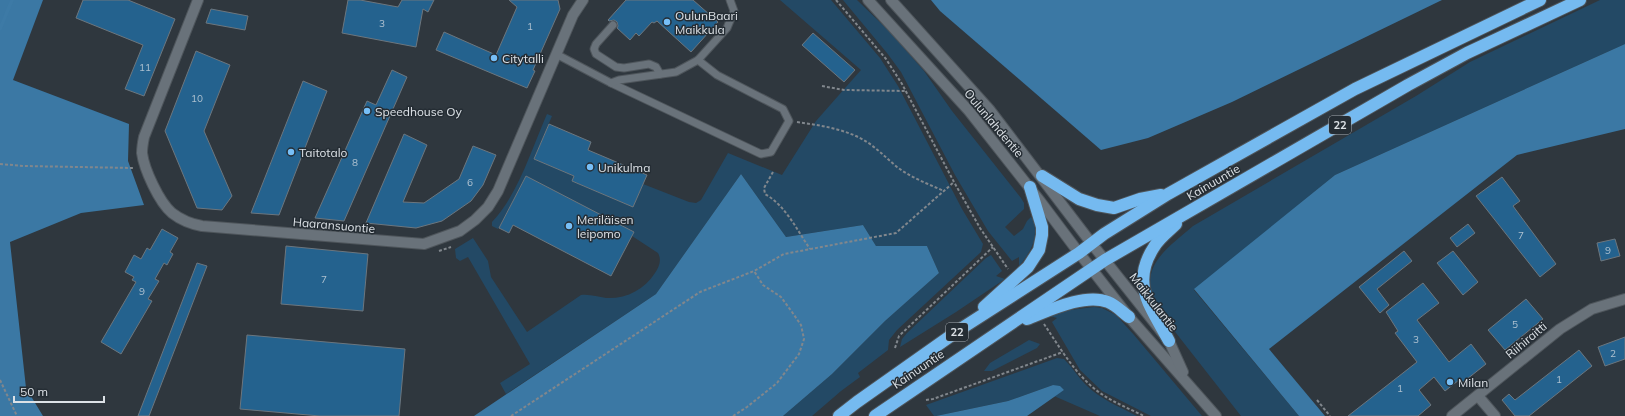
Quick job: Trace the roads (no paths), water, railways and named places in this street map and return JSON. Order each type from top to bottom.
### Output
[{"type":"highway","name":"Kainuuntie","points":[[839,416],[959,330],[1079,253],[1104,234],[1168,194],[1355,89],[1540,0]]},
{"type":"highway","name":"Kainuuntie","points":[[876,416],[1105,260],[1467,53],[1580,0]]},
{"type":"highway","points":[[1042,176],[1079,199],[1114,208],[1140,199],[1168,194]]},
{"type":"highway","points":[[959,330],[1028,267],[1039,250],[1042,227],[1030,187]]},
{"type":"highway","points":[[1169,341],[1150,307],[1143,288],[1142,274],[1145,263],[1155,245],[1187,212]]},
{"type":"highway","points":[[1008,326],[1060,306],[1078,301],[1095,300],[1110,303],[1128,316]]},
{"type":"main road","name":"Haaransuontie","points":[[198,0],[144,137],[142,152],[145,165],[164,204],[171,212],[192,224],[202,226],[424,244],[460,231],[475,220],[488,207],[498,191],[573,15],[583,0]]},
{"type":"main road","name":"Oulunlahdentie","points":[[868,0],[969,111],[1030,187],[1092,269]]},
{"type":"main road","name":"Oulunlahdentie","points":[[891,0],[989,109],[1042,176],[1092,244]]},
{"type":"main road","name":"Maikkulantie","points":[[1092,244],[1169,341],[1187,381]]},
{"type":"main road","name":"Maikkulantie","points":[[1092,269],[1128,316],[1187,381],[1216,416]]},
{"type":"main road","name":"Riihiraitti","points":[[1452,416],[1560,329],[1592,309],[1625,299]]},
{"type":"main road","points":[[1478,396],[1495,416]]},
{"type":"lane","points":[[611,83],[619,80],[676,72],[698,60],[727,28],[734,11],[730,0]]},
{"type":"lane","points":[[613,24],[596,44],[594,50],[596,54],[616,67],[624,68],[649,64],[656,67],[660,74]]},
{"type":"lane","points":[[556,54],[611,83],[761,154],[771,152],[789,121],[783,110],[717,75],[698,60]]},
{"type":"waterway","points":[[0,29],[12,0]]},
{"type":"place","name":"OulunBaari Maikkula","points":[[667,22]]},
{"type":"place","name":"Citytalli","points":[[494,58]]},
{"type":"place","name":"Speedhouse Oy","points":[[367,111]]},
{"type":"place","name":"Taitotalo","points":[[291,152]]},
{"type":"place","name":"Unikulma","points":[[590,167]]},
{"type":"place","name":"Meriläisen leipomo","points":[[569,226]]},
{"type":"place","name":"Milan","points":[[1450,382]]}]
